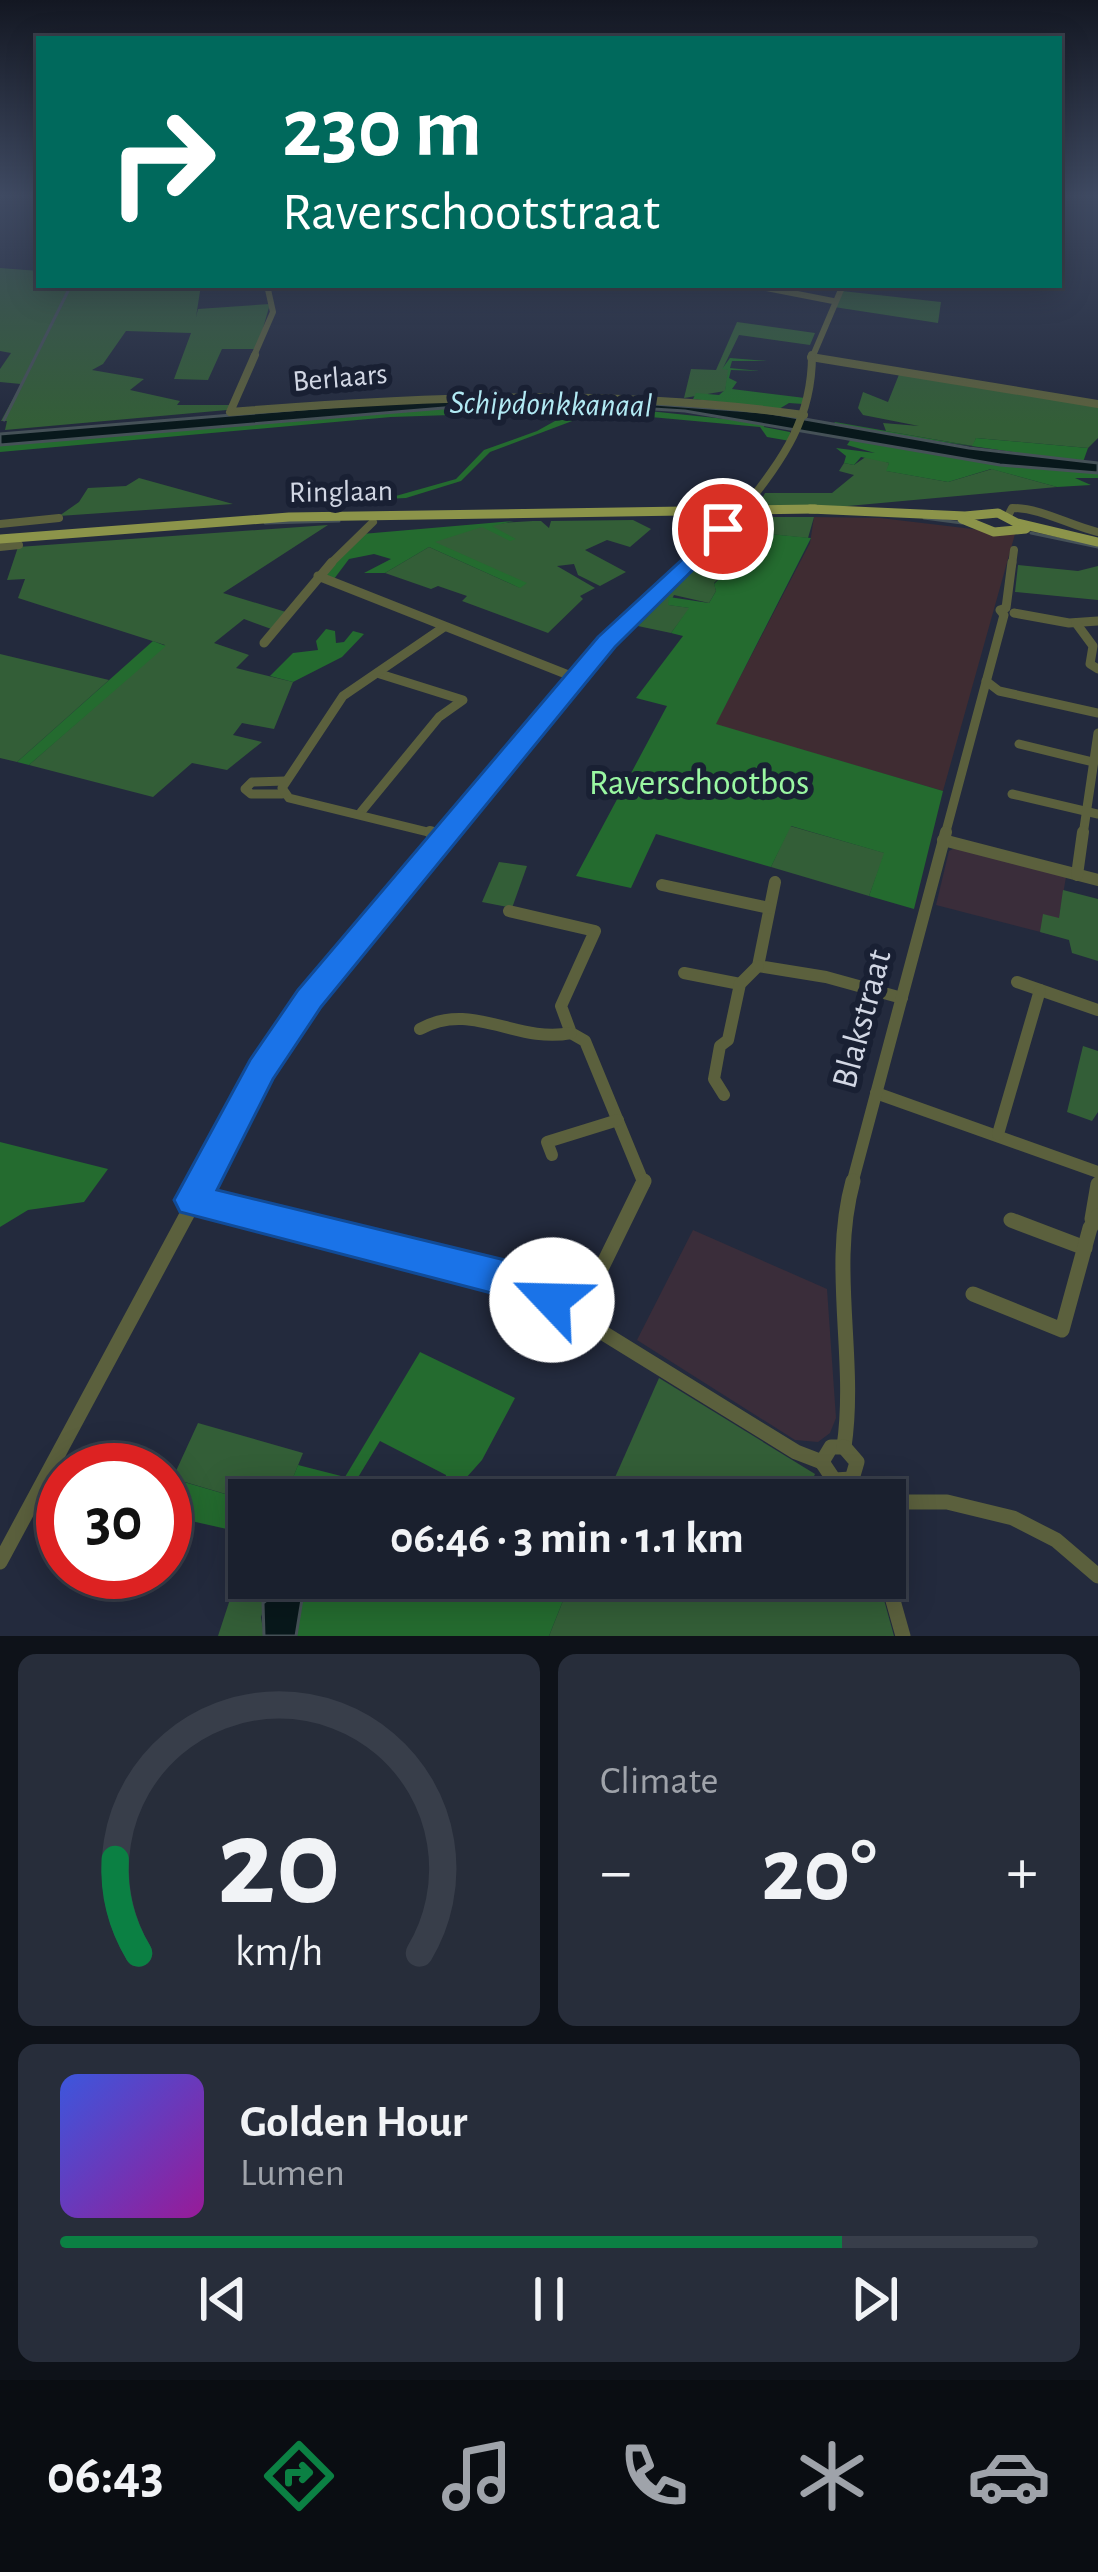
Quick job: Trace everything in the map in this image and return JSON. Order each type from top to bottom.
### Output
[{"type":"main road","name":"Ringlaan","points":[[684,511],[815,509],[924,514],[976,519],[994,532],[1010,520]]},
{"type":"main road","name":"Ringlaan","points":[[0,543],[289,517],[745,511]]},
{"type":"main road","points":[[976,519],[1010,520],[1098,542]]},
{"type":"street","name":"Berlaars","points":[[268,288],[273,312],[230,412],[443,394],[556,392],[664,397],[804,416]]},
{"type":"street","points":[[767,288],[833,301]]},
{"type":"street","points":[[0,1562],[288,1027],[576,678],[745,511],[782,463],[804,416],[812,385],[811,357],[841,288]]},
{"type":"street","points":[[811,357],[1098,404]]},
{"type":"street","points":[[1010,520],[1012,508],[1026,506],[1098,532]]},
{"type":"street","points":[[0,524],[58,518]]},
{"type":"street","points":[[264,643],[318,575],[374,522]]},
{"type":"street","points":[[0,543],[19,545]]},
{"type":"street","name":"Blakstraat","points":[[857,1479],[857,1462],[844,1447],[849,1417],[839,1267],[843,1217],[1008,612],[1014,550]]},
{"type":"street","points":[[318,575],[576,678]]},
{"type":"street","points":[[1008,612],[1075,623],[1098,621]]},
{"type":"street","points":[[1075,623],[1094,646],[1090,664],[1098,669]]},
{"type":"street","points":[[444,627],[343,696],[283,788],[444,836]]},
{"type":"street","points":[[361,812],[405,764],[422,736],[463,700],[380,674]]},
{"type":"street","points":[[985,687],[1098,713]]},
{"type":"street","points":[[1077,874],[1092,813],[1098,733]]},
{"type":"street","points":[[1019,744],[1094,762]]},
{"type":"street","points":[[1012,794],[1092,813]]},
{"type":"street","points":[[943,840],[1098,880]]},
{"type":"street","points":[[724,1095],[714,1079],[740,984],[758,966],[775,882]]},
{"type":"street","points":[[662,885],[769,908]]},
{"type":"street","points":[[509,911],[595,931],[561,1006],[571,1033],[585,1041],[645,1183],[578,1316]]},
{"type":"street","points":[[758,966],[826,977],[902,998]]},
{"type":"street","points":[[684,973],[740,984]]},
{"type":"street","points":[[1017,982],[1098,1010]]},
{"type":"street","points":[[998,1134],[1040,991]]},
{"type":"street","points":[[420,1029],[449,1016],[494,1023],[505,1032],[546,1040],[571,1033]]},
{"type":"street","points":[[876,1093],[1098,1172]]},
{"type":"street","points":[[552,1155],[547,1142],[618,1120]]},
{"type":"street","points":[[973,1294],[1062,1330],[1094,1222],[1098,1184]]},
{"type":"street","points":[[193,1200],[505,1278],[578,1316],[796,1452],[822,1462],[832,1479]]},
{"type":"street","points":[[1011,1220],[1085,1248]]},
{"type":"street","points":[[822,1462],[831,1447],[844,1447]]},
{"type":"street","points":[[906,1502],[947,1502],[1012,1518],[1055,1540],[1098,1576]]},
{"type":"street","points":[[893,1599],[903,1636]]},
{"type":"shaded area","points":[[814,517],[880,518],[1015,534],[943,791],[715,725],[810,543]]},
{"type":"shaded area","points":[[955,848],[1066,877],[1056,936],[936,905],[949,851]]},
{"type":"shaded area","points":[[693,1230],[827,1289],[836,1418],[830,1433],[818,1442],[795,1440],[637,1340]]},
{"type":"green space","points":[[0,272],[36,272],[36,288],[201,288],[196,317],[198,309],[270,304],[257,349],[222,349],[208,380],[174,379],[191,333],[126,331],[103,364],[92,370],[144,379],[130,390],[180,401],[177,405],[230,405],[227,410],[5,430],[7,421],[1,421],[21,384],[0,382],[0,369],[11,353],[0,351]]},
{"type":"green space","points":[[842,291],[941,302],[938,323],[834,307]]},
{"type":"green space","points":[[737,322],[815,333],[810,345],[739,335],[723,368],[729,370],[725,391],[684,398],[691,369],[716,370]]},
{"type":"green space","points":[[730,358],[767,361],[732,361],[730,368],[760,371],[731,370],[729,378],[737,382],[732,389],[805,398],[803,404],[789,403],[779,409],[693,399],[696,393],[719,395],[725,390],[728,370],[722,369]]},
{"type":"green space","points":[[900,372],[1098,406],[1098,438],[1088,448],[976,438],[973,446],[886,431],[883,423],[919,426],[863,415],[858,408],[863,392],[888,402]]},
{"type":"green space","points":[[484,404],[591,405],[765,423],[764,427],[790,432],[790,441],[767,437],[760,427],[596,412],[490,452],[461,481],[406,498],[385,499],[456,479],[484,450],[537,431],[573,411],[391,417],[0,452],[0,445]]},
{"type":"green space","points":[[835,422],[972,446],[976,438],[1088,448],[1083,462],[832,426]]},
{"type":"green space","points":[[851,439],[1000,465],[1098,473],[1098,478],[1075,478],[1091,485],[1057,487],[991,469],[948,482],[886,471],[889,463],[861,457],[854,465],[844,463],[846,456],[836,448],[875,453],[847,445]]},
{"type":"green space","points":[[867,456],[889,463],[887,471],[948,482],[992,469],[1057,487],[848,506],[758,507],[765,493],[832,493],[854,475],[839,471],[844,463],[854,465]]},
{"type":"green space","points":[[139,478],[233,504],[59,516],[79,502],[88,488],[126,486]]},
{"type":"green space","points":[[747,517],[814,517],[808,538],[739,531],[748,550],[714,583],[716,591],[709,603],[674,595],[669,605],[690,608],[671,633],[633,625]]},
{"type":"green space","points":[[633,520],[651,529],[630,547],[607,540],[585,550],[626,572],[600,586],[578,575],[574,564],[557,566],[595,588],[580,596],[583,599],[548,633],[462,601],[467,596],[385,573],[429,547],[520,588],[433,542],[501,523],[541,521],[549,528],[551,521]]},
{"type":"green space","points":[[514,521],[492,526],[516,539],[510,541],[482,527],[435,542],[527,583],[520,588],[429,547],[385,573],[364,573],[391,559],[374,554],[349,559],[334,579],[323,573],[362,534]]},
{"type":"green space","points":[[328,525],[223,593],[286,612],[274,630],[244,619],[214,643],[249,655],[236,668],[293,682],[274,729],[242,723],[233,735],[262,742],[227,770],[192,763],[153,797],[29,765],[165,645],[18,598],[25,579],[7,580],[18,547]]},
{"type":"green space","name":"Raverschootbos","points":[[740,531],[811,538],[716,724],[943,791],[914,909],[869,896],[884,853],[791,826],[771,867],[656,834],[631,888],[576,876],[667,706],[636,698],[683,636],[671,633],[689,608],[668,605],[669,597],[709,603],[716,591],[714,584],[747,551],[727,547]]},
{"type":"green space","points":[[1018,565],[1078,571],[1098,566],[1098,600],[1015,592]]},
{"type":"green space","points":[[326,629],[335,631],[336,643],[344,642],[353,631],[364,634],[342,657],[293,682],[270,676],[293,653],[318,650],[316,641]]},
{"type":"green space","points":[[153,641],[166,646],[29,765],[17,762]]},
{"type":"green space","points":[[0,654],[109,680],[17,762],[0,758]]},
{"type":"green space","points":[[790,826],[885,853],[869,896],[771,867]]},
{"type":"green space","points":[[499,862],[527,866],[512,908],[482,902]]},
{"type":"green space","points":[[1063,890],[1098,899],[1098,961],[1072,953],[1069,940],[1040,932],[1043,914],[1059,918]]},
{"type":"green space","points":[[1083,1046],[1098,1051],[1098,1112],[1092,1121],[1067,1112]]},
{"type":"green space","points":[[0,1142],[108,1169],[84,1202],[28,1210],[0,1227]]},
{"type":"green space","points":[[420,1352],[515,1398],[482,1460],[465,1479],[441,1479],[446,1475],[380,1441],[357,1479],[292,1479],[298,1465],[345,1477]]},
{"type":"green space","points":[[659,1378],[815,1474],[813,1479],[614,1479]]},
{"type":"green space","points":[[198,1423],[303,1453],[292,1479],[228,1479],[228,1495],[192,1484],[189,1443]]},
{"type":"green space","points":[[192,1484],[228,1495],[228,1529],[192,1521]]},
{"type":"green space","points":[[230,1599],[268,1599],[261,1617],[264,1636],[218,1636]]},
{"type":"green space","points":[[302,1599],[564,1599],[549,1636],[296,1636]]},
{"type":"green space","points":[[564,1599],[884,1599],[894,1636],[549,1636]]},
{"type":"water","name":"Schipdonkkanaal","points":[[530,395],[765,412],[969,448],[1098,463],[1098,473],[1000,465],[685,411],[591,405],[468,406],[0,445],[0,434],[449,397]]},
{"type":"water","points":[[302,1599],[296,1636],[264,1636],[263,1603]]},
{"type":"waterway","points":[[4,420],[70,288]]},
{"type":"waterway","points":[[924,518],[962,523]]},
{"type":"waterway","points":[[265,523],[339,521]]},
{"type":"waterway","points":[[1031,533],[1098,547]]},
{"type":"route","points":[[552,1300],[505,1278],[193,1200],[262,1069],[310,999],[607,642],[723,529]]}]
